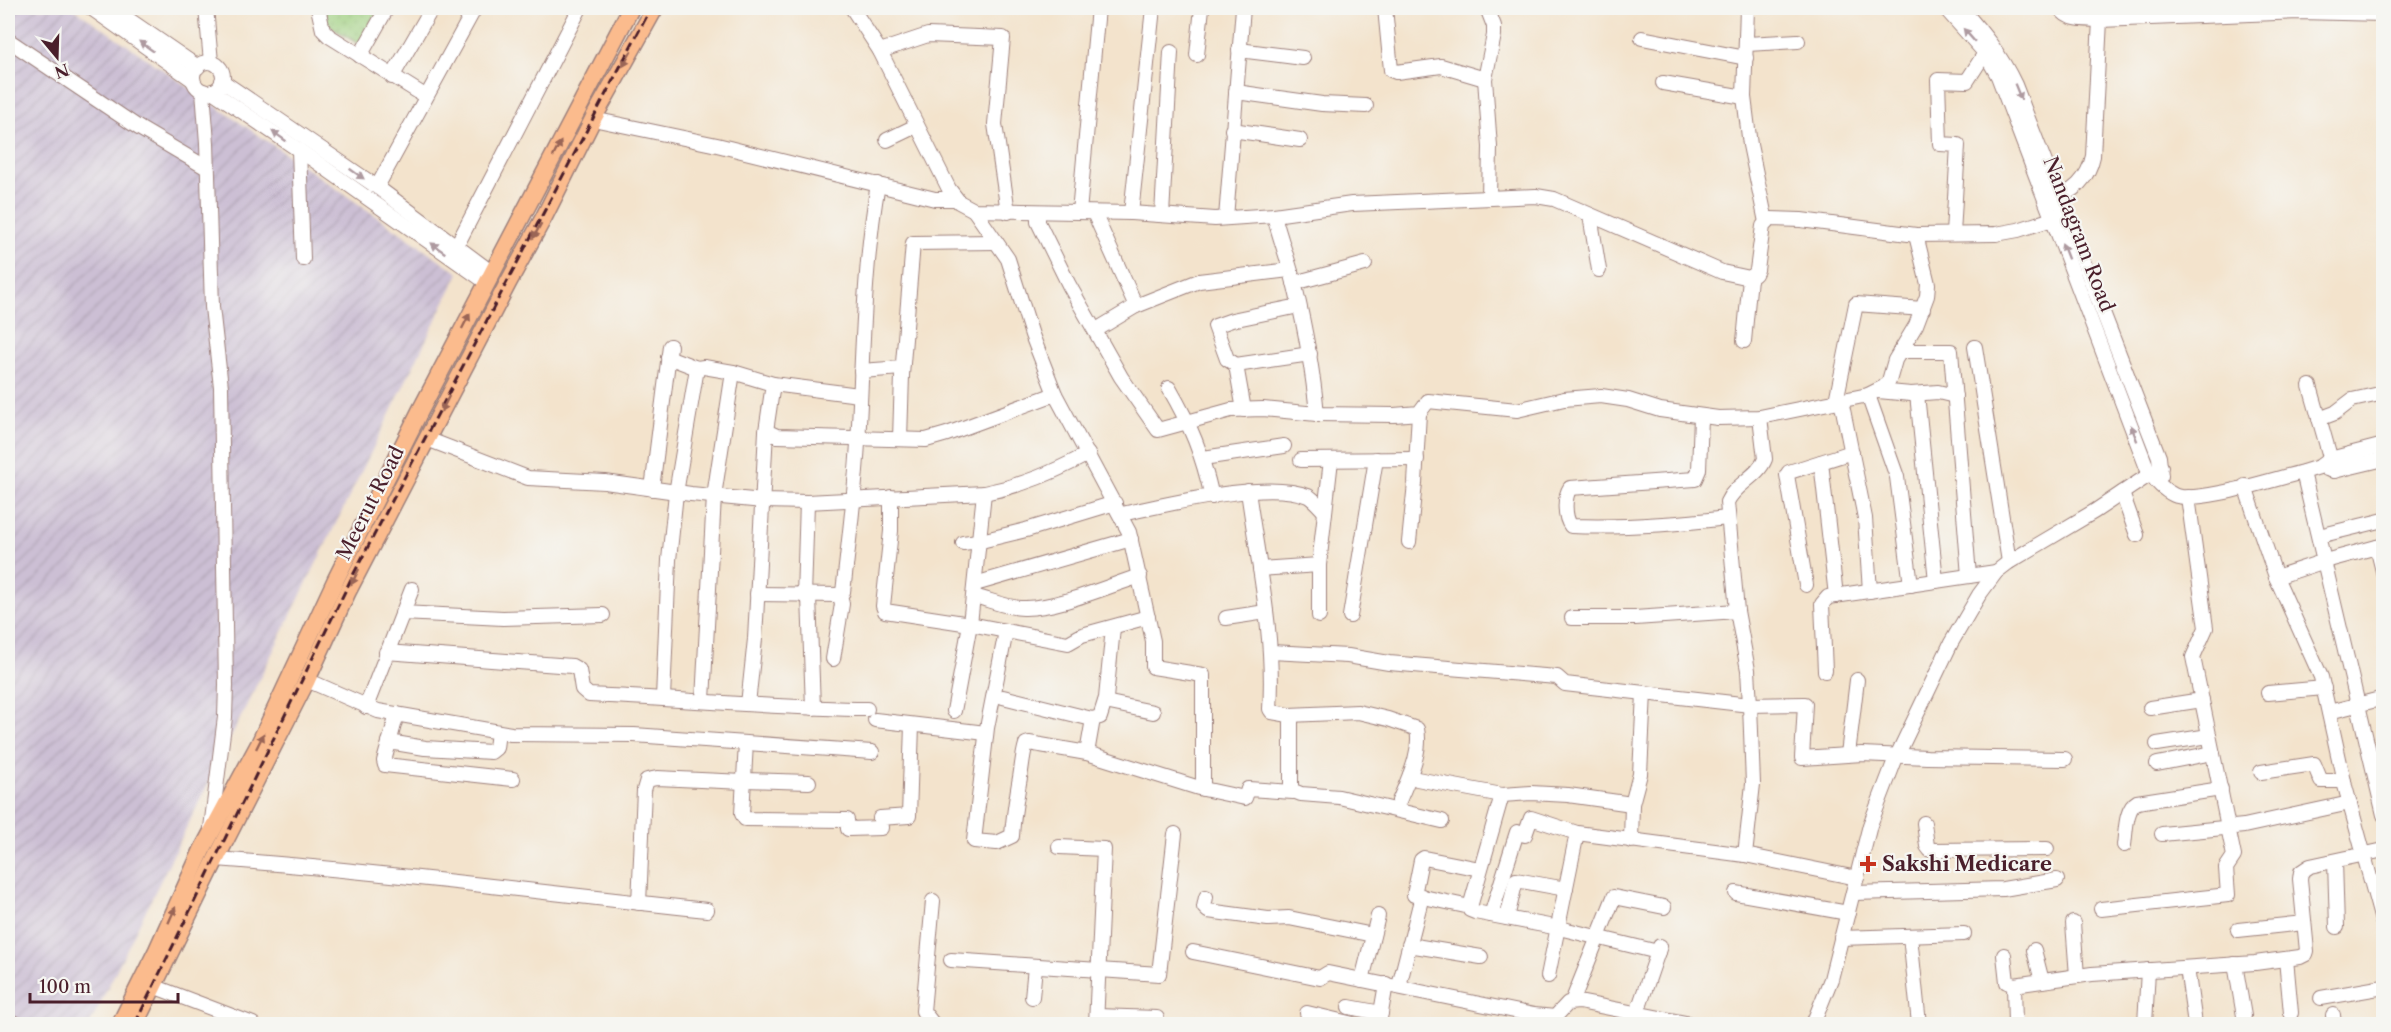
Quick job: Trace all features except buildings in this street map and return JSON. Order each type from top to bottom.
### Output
[{"type":"main road","name":"Meerut Road","points":[[120,1024],[210,835],[259,744],[336,579],[489,277],[631,8]]},
{"type":"main road","name":"Meerut Road","points":[[135,1024],[307,680],[348,591],[544,218],[593,119],[655,8]]},
{"type":"main road","points":[[489,277],[505,289]]},
{"type":"street","points":[[91,8],[376,187],[457,245],[464,259]]},
{"type":"street","points":[[112,8],[130,14],[207,79],[299,150],[489,277]]},
{"type":"street","points":[[206,8],[207,168],[212,307],[221,387],[226,685],[225,717],[210,835]]},
{"type":"street","points":[[318,8],[323,30],[392,77],[425,96]]},
{"type":"street","points":[[360,56],[387,8]]},
{"type":"street","points":[[392,77],[432,8]]},
{"type":"street","points":[[376,187],[475,8]]},
{"type":"street","points":[[457,245],[580,8]]},
{"type":"street","points":[[852,8],[880,51],[955,199]]},
{"type":"street","points":[[1079,212],[1098,8]]},
{"type":"street","points":[[1131,213],[1153,8]]},
{"type":"street","points":[[1197,55],[1202,8]]},
{"type":"street","points":[[1226,218],[1243,8]]},
{"type":"street","points":[[1384,8],[1391,70],[1396,72],[1442,66],[1485,79]]},
{"type":"street","points":[[1487,8],[1494,26],[1485,79],[1490,147],[1489,198]]},
{"type":"street","points":[[1747,8],[1744,97],[1750,146],[1766,222]]},
{"type":"street","points":[[2060,8],[2064,14],[2072,18],[2100,21],[2299,12],[2384,14]]},
{"type":"street","name":"Nandagram Road","points":[[1957,9],[1998,76],[2113,339],[2157,475]]},
{"type":"street","name":"Nandagram Road","points":[[1957,9],[2005,63],[2052,200]]},
{"type":"street","points":[[2052,200],[2076,188],[2087,176],[2092,162],[2100,21]]},
{"type":"street","points":[[880,51],[928,35],[1003,39],[994,124],[1008,212]]},
{"type":"street","points":[[1642,38],[1746,51],[1798,41]]},
{"type":"street","points":[[8,40],[139,128],[207,168]]},
{"type":"street","points":[[1239,50],[1303,58]]},
{"type":"street","points":[[1162,215],[1171,52]]},
{"type":"street","points":[[1953,234],[1958,144],[1940,144],[1938,80],[1967,81],[1984,53]]},
{"type":"street","points":[[1663,83],[1744,97]]},
{"type":"street","points":[[1236,92],[1322,104],[1366,105]]},
{"type":"street","points":[[593,119],[717,145],[935,199],[955,199],[974,210],[1012,270],[1032,335],[1055,394],[1118,508],[1131,539],[1154,650],[1153,667],[1203,675],[1203,789]]},
{"type":"street","points":[[887,140],[916,126]]},
{"type":"street","points":[[1232,130],[1300,140]]},
{"type":"street","points":[[299,150],[303,259]]},
{"type":"street","points":[[833,659],[855,499],[859,395],[872,217],[878,184]]},
{"type":"street","points":[[974,210],[1131,213],[1226,218],[1274,215],[1352,204],[1536,196],[1554,200],[1590,214],[1722,272],[1750,278]]},
{"type":"street","points":[[1038,212],[1038,222],[1069,285],[1121,377],[1158,430],[1231,410],[1263,409],[1368,416],[1419,413]]},
{"type":"street","points":[[1094,213],[1136,306]]},
{"type":"street","points":[[1590,214],[1599,270]]},
{"type":"street","points":[[1274,215],[1292,276],[1310,354],[1317,414]]},
{"type":"street","points":[[1744,341],[1750,278],[1757,270],[1763,226],[1766,222],[1777,218],[1801,220],[1916,235],[1996,234],[2018,230],[2059,217]]},
{"type":"street","name":"Nandagram Road","points":[[2059,217],[2100,344],[2157,475]]},
{"type":"street","points":[[1873,393],[1889,381],[1900,351],[1923,309],[1928,284],[1916,235]]},
{"type":"street","points":[[900,439],[902,368],[913,243],[996,242]]},
{"type":"street","points":[[1096,330],[1136,306],[1199,281],[1292,276],[1365,264]]},
{"type":"street","points":[[1870,591],[1865,518],[1839,401],[1857,304],[1923,309]]},
{"type":"street","points":[[1299,306],[1232,320],[1215,326],[1227,359],[1236,365],[1310,354]]},
{"type":"street","points":[[2100,344],[2113,339]]},
{"type":"street","points":[[1975,347],[2009,562]]},
{"type":"street","points":[[1900,351],[1951,351],[1969,576]]},
{"type":"street","points":[[652,489],[669,352],[697,368],[733,372],[773,384],[859,395]]},
{"type":"street","points":[[1236,365],[1244,410]]},
{"type":"street","points":[[663,698],[669,560],[676,493],[697,368]]},
{"type":"street","points":[[861,371],[902,368]]},
{"type":"street","points":[[703,700],[714,496],[733,372]]},
{"type":"street","points":[[748,704],[763,501],[765,431],[773,384]]},
{"type":"street","points":[[2310,386],[2328,466]]},
{"type":"street","points":[[1169,388],[1188,422],[1203,458],[1212,496]]},
{"type":"street","points":[[1409,543],[1419,413],[1428,401],[1517,410],[1564,399],[1601,396],[1701,417],[1760,417],[1873,393],[1938,392],[1955,396]]},
{"type":"street","points":[[1873,393],[1898,477],[1911,585]]},
{"type":"street","points":[[2319,419],[2335,413],[2352,400],[2384,393]]},
{"type":"street","points":[[765,431],[777,436],[858,439],[937,438],[1055,394]]},
{"type":"street","points":[[1917,394],[1936,581]]},
{"type":"street","points":[[1701,417],[1699,471],[1695,479],[1570,488],[1566,497],[1568,521],[1571,526],[1677,524],[1727,518]]},
{"type":"street","points":[[1745,855],[1753,790],[1750,705],[1748,670],[1737,611],[1727,518],[1731,494],[1762,466],[1765,459],[1760,417]]},
{"type":"street","points":[[427,439],[528,478],[605,482],[676,493],[763,501],[807,502],[984,493],[1005,489],[1048,475],[1088,454]]},
{"type":"street","points":[[2328,466],[2384,445]]},
{"type":"street","points":[[1203,458],[1284,446]]},
{"type":"street","points":[[1806,585],[1787,475],[1789,472],[1852,452]]},
{"type":"street","points":[[1350,616],[1376,459]]},
{"type":"street","points":[[1301,460],[1417,459]]},
{"type":"street","points":[[1813,1024],[1831,980],[1877,804],[1897,755],[1951,643],[1979,595],[1996,572],[2122,493],[2157,475],[2174,495],[2195,498],[2328,466],[2384,459]]},
{"type":"street","points":[[1319,616],[1319,565],[1331,460]]},
{"type":"street","points":[[1821,462],[1836,596]]},
{"type":"street","points":[[2303,472],[2384,815]]},
{"type":"street","points":[[2245,486],[2276,577],[2317,664],[2330,712],[2344,781],[2384,928]]},
{"type":"street","points":[[1248,491],[1271,652],[1271,711],[1289,715],[1358,712],[1417,729],[1419,741],[1410,775],[1399,801]]},
{"type":"street","points":[[963,543],[985,540],[1118,508],[1248,491],[1288,492],[1310,496],[1325,512]]},
{"type":"street","points":[[954,711],[970,624],[984,493]]},
{"type":"street","points":[[2122,493],[2137,535]]},
{"type":"street","points":[[891,497],[891,531],[883,609],[891,613],[970,624],[1068,643],[1082,635],[1113,628],[1148,616]]},
{"type":"street","points":[[2101,909],[2140,911],[2190,905],[2228,895],[2226,868],[2234,856],[2193,657],[2206,628],[2188,497]]},
{"type":"street","points":[[807,502],[806,596],[813,708]]},
{"type":"street","points":[[2319,536],[2384,520]]},
{"type":"street","points":[[974,590],[1131,539]]},
{"type":"street","points":[[2276,577],[2380,546],[2384,575]]},
{"type":"street","points":[[1260,569],[1319,565]]},
{"type":"street","points":[[1825,671],[1822,604],[1828,597],[1996,572]]},
{"type":"street","points":[[974,590],[1012,606],[1028,608],[1063,600],[1140,576]]},
{"type":"street","points":[[366,707],[412,589]]},
{"type":"street","points":[[757,594],[840,595]]},
{"type":"street","points":[[1572,618],[1635,618],[1737,611]]},
{"type":"street","points":[[402,612],[503,618],[603,615]]},
{"type":"street","points":[[1226,618],[1266,612]]},
{"type":"street","points":[[1003,696],[1093,719],[1101,717],[1105,702],[1113,628]]},
{"type":"street","points":[[1006,631],[986,733],[974,841],[997,843],[1011,836],[1021,760],[1026,744],[1029,743],[1087,753],[1203,789],[1245,798],[1248,789],[1339,797],[1442,821]]},
{"type":"street","points":[[386,652],[572,666],[579,670],[582,689],[589,694],[813,708],[871,715],[912,725],[986,733]]},
{"type":"street","points":[[1271,652],[1348,656],[1389,663],[1557,677],[1565,684],[1750,705],[1805,704],[1802,758],[1848,754],[2065,759]]},
{"type":"street","points":[[307,680],[366,707],[511,734],[634,735],[872,752]]},
{"type":"street","points":[[1848,754],[1857,680]]},
{"type":"street","points":[[2268,693],[2324,688]]},
{"type":"street","points":[[1631,841],[1632,804],[1640,774],[1644,693]]},
{"type":"street","points":[[2330,712],[2384,698]]},
{"type":"street","points":[[2150,708],[2202,700]]},
{"type":"street","points":[[1105,702],[1153,712]]},
{"type":"street","points":[[397,714],[384,761],[388,766],[513,779]]},
{"type":"street","points":[[1289,715],[1291,721],[1290,787],[1293,792]]},
{"type":"street","points":[[1087,753],[1093,719]]},
{"type":"street","points":[[746,743],[742,814],[745,819],[847,820],[848,829],[881,828],[880,818],[909,816],[912,725]]},
{"type":"street","points":[[389,742],[425,748],[491,752],[496,748],[498,732]]},
{"type":"street","points":[[2157,744],[2209,735]]},
{"type":"street","points":[[2157,764],[2213,753]]},
{"type":"street","points":[[2261,772],[2314,764],[2321,781],[2344,781]]},
{"type":"street","points":[[1410,775],[1417,779],[1502,795],[1568,795],[1632,804]]},
{"type":"street","points":[[639,903],[644,790],[647,780],[657,778],[809,782]]},
{"type":"street","points":[[2124,845],[2129,811],[2137,802],[2221,789]]},
{"type":"street","points":[[1470,907],[1502,795]]},
{"type":"street","points":[[2162,834],[2276,821],[2350,803]]},
{"type":"street","points":[[1507,918],[1507,887],[1517,832],[1525,835],[1531,818],[1577,833],[1745,855],[1857,878]]},
{"type":"street","points":[[1924,823],[1926,846],[1930,850],[2048,849]]},
{"type":"street","points":[[1548,976],[1577,833]]},
{"type":"street","points":[[951,960],[1099,972],[1159,974],[1175,834]]},
{"type":"street","points":[[1059,847],[1104,849],[1096,1020],[1157,1018]]},
{"type":"street","points":[[2004,955],[2007,982],[2014,985],[2077,976],[2300,957],[2306,954],[2301,872],[2310,866],[2384,850]]},
{"type":"street","points":[[216,858],[336,867],[707,910]]},
{"type":"street","points":[[1480,869],[1424,858],[1421,860],[1414,895],[1470,907],[1471,911],[1659,949],[1637,1013]]},
{"type":"street","points":[[2336,861],[2337,927]]},
{"type":"street","points":[[1853,894],[2003,889],[2057,879]]},
{"type":"street","points":[[1491,915],[1507,887],[1516,880],[1566,888]]},
{"type":"street","points":[[1736,893],[1848,913]]},
{"type":"street","points":[[1349,1007],[1380,1019],[1409,945],[1422,896]]},
{"type":"street","points":[[1206,897],[1204,907],[1208,911],[1268,919],[1289,918],[1373,935]]},
{"type":"street","points":[[1193,952],[1317,977],[1328,973],[1495,1008],[1550,1017],[1560,1014],[1565,1006],[1572,1002],[1614,897],[1664,907]]},
{"type":"street","points":[[933,901],[923,1011],[933,1024]]},
{"type":"street","points":[[1362,980],[1378,916]]},
{"type":"street","points":[[2073,922],[2077,976]]},
{"type":"street","points":[[2238,930],[2304,922]]},
{"type":"street","points":[[1841,938],[1964,934]]},
{"type":"street","points":[[1910,936],[1920,1024]]},
{"type":"street","points":[[1409,945],[1481,957]]},
{"type":"street","points":[[2034,950],[2042,981]]},
{"type":"street","points":[[2286,959],[2291,1013]]},
{"type":"street","points":[[2235,964],[2244,1016]]},
{"type":"street","points":[[1032,998],[1035,967]]},
{"type":"street","points":[[2187,968],[2194,1024]]},
{"type":"street","points":[[2145,1024],[2148,970]]},
{"type":"street","points":[[2014,985],[2014,1024]]},
{"type":"street","points":[[153,986],[253,1024]]},
{"type":"street","points":[[2321,998],[2384,987]]},
{"type":"street","points":[[1572,1002],[1691,1024]]},
{"type":"street","points":[[1307,1013],[1335,1022],[1353,1024]]},
{"type":"street","points":[[8,1020],[16,1024]]},
{"type":"shaded area","points":[[8,8],[73,8],[459,273],[90,1024],[8,1024]]},
{"type":"green space","points":[[325,8],[379,8],[360,45],[326,24]]},
{"type":"railway","points":[[135,1024],[351,579],[651,8]]},
{"type":"place","name":"Sakshi Medicare","points":[[1868,864]]}]
